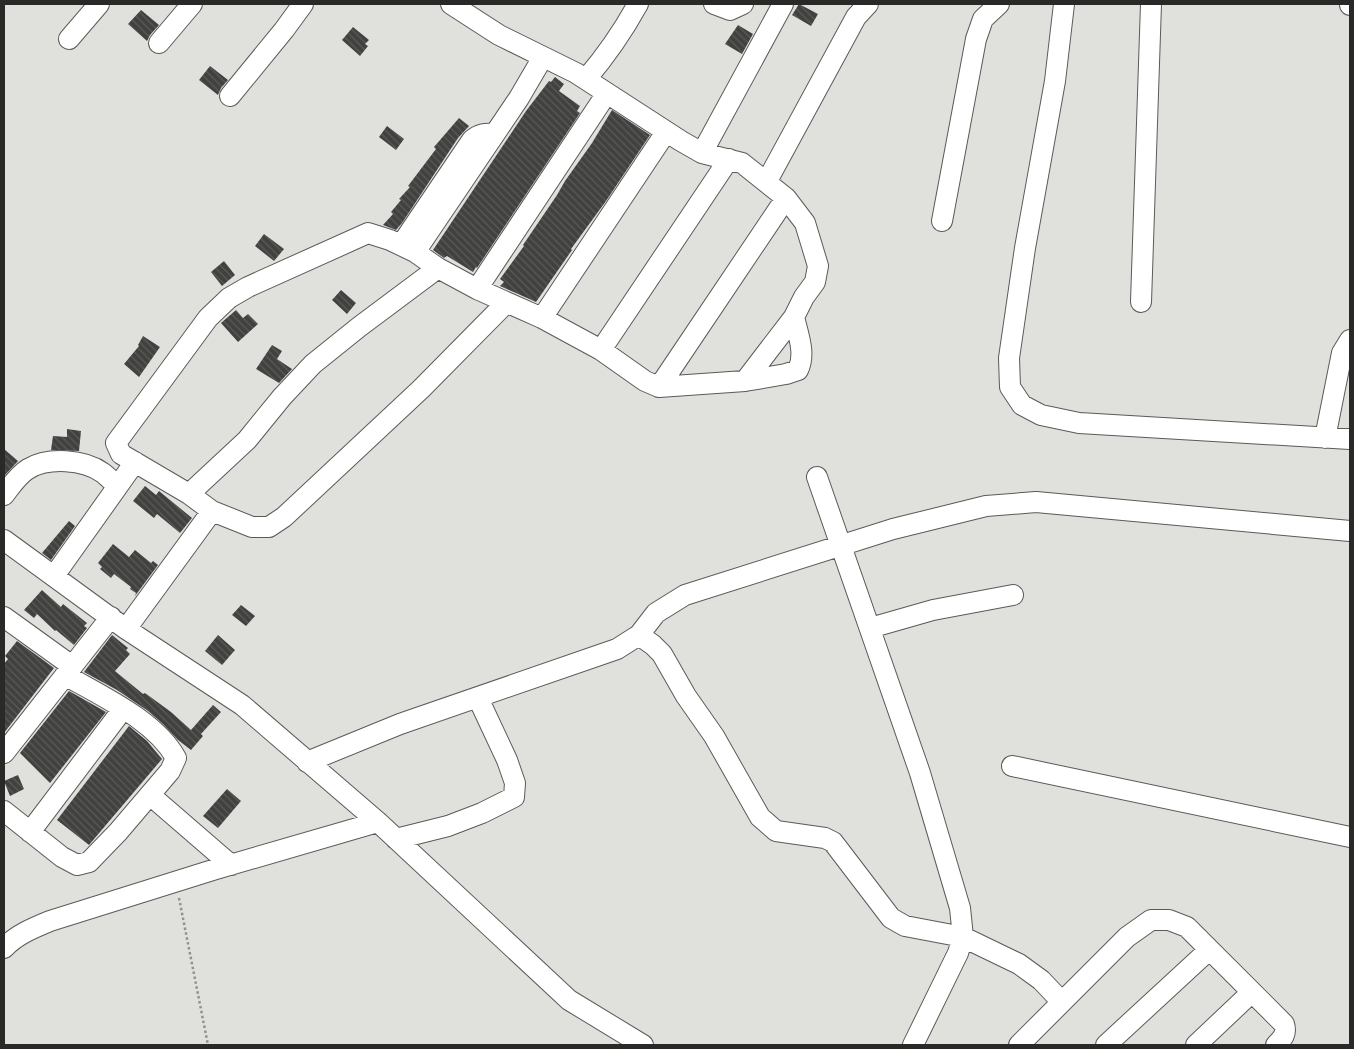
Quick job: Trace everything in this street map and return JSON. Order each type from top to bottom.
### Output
[{"type":"street","points":[[69,39],[98,4]]},
{"type":"street","points":[[159,43],[192,4]]},
{"type":"street","points":[[230,96],[303,4]]},
{"type":"street","points":[[451,4],[499,35],[586,79],[666,132],[702,153],[742,163],[786,198],[805,223],[818,266],[815,282],[804,297],[794,317],[745,380]]},
{"type":"street","points":[[586,79],[605,57],[638,4]]},
{"type":"street","points":[[714,4],[730,10],[743,4]]},
{"type":"street","points":[[702,153],[783,4]]},
{"type":"street","points":[[767,181],[856,17],[868,4]]},
{"type":"street","points":[[942,220],[976,39],[983,19],[999,4]]},
{"type":"street","points":[[1064,4],[1055,81],[1025,248],[1009,358],[1010,387],[1022,406],[1041,415],[1079,423],[1174,427],[1350,439]]},
{"type":"street","points":[[1141,302],[1150,4]]},
{"type":"street","points":[[408,249],[494,134],[543,57]]},
{"type":"street","points":[[477,288],[607,93]]},
{"type":"street","points":[[542,318],[666,132]]},
{"type":"street","points":[[601,350],[729,159]]},
{"type":"street","points":[[659,387],[786,198]]},
{"type":"street","points":[[506,303],[421,389],[284,516],[269,527],[252,527],[212,511],[189,494],[121,454],[116,443],[208,318],[229,298],[248,287],[368,233],[408,249],[438,268],[506,303],[542,318],[601,350],[644,381],[659,387],[745,380],[786,374],[798,370],[802,361],[794,317]]},
{"type":"street","points":[[189,494],[248,440],[282,397],[313,364],[438,268]]},
{"type":"street","points":[[1325,438],[1342,353],[1350,340]]},
{"type":"street","points":[[4,495],[26,470],[38,464],[64,461],[89,466],[102,473],[118,486]]},
{"type":"street","points":[[54,576],[136,462]]},
{"type":"street","points":[[817,477],[920,773],[960,908],[963,937],[958,953],[913,1045]]},
{"type":"street","points":[[307,762],[400,724],[618,649],[639,635],[656,613],[685,595],[841,544],[986,506],[1036,502],[1350,531]]},
{"type":"street","points":[[4,753],[68,670],[118,623],[212,511]]},
{"type":"street","points":[[4,540],[118,623],[242,705],[378,822],[570,1000],[643,1045]]},
{"type":"street","points":[[870,628],[933,610],[1012,595]]},
{"type":"street","points":[[4,811],[62,857],[77,865],[88,862],[118,832],[150,795],[170,771],[176,758],[169,746],[147,727],[7,626]]},
{"type":"street","points":[[639,635],[662,654],[686,696],[714,736],[760,817],[776,830],[826,838],[833,842],[897,922],[904,926],[963,937],[1019,964],[1041,980],[1062,1002]]},
{"type":"street","points":[[396,839],[448,826],[482,813],[514,797],[515,784],[510,768],[478,698]]},
{"type":"street","points":[[30,832],[123,709]]},
{"type":"street","points":[[1012,766],[1350,837]]},
{"type":"street","points":[[150,795],[230,865]]},
{"type":"street","points":[[4,948],[28,930],[50,921],[176,881],[378,822]]},
{"type":"street","points":[[1019,1045],[1127,937],[1151,920],[1169,920],[1187,927],[1284,1024],[1286,1031],[1284,1037],[1276,1045]]},
{"type":"street","points":[[1106,1045],[1209,950]]},
{"type":"street","points":[[1196,1045],[1252,992]]},
{"type":"path","points":[[176,881],[208,1045]]},
{"type":"building","points":[[799,4],[818,14],[811,26],[792,15]]},
{"type":"building","points":[[141,10],[159,25],[147,41],[128,24]]},
{"type":"building","points":[[738,25],[753,34],[742,54],[725,44]]},
{"type":"building","points":[[353,27],[369,40],[365,44],[368,46],[360,56],[342,40]]},
{"type":"building","points":[[210,66],[228,80],[218,95],[199,80]]},
{"type":"building","points":[[555,77],[564,84],[559,91],[580,106],[577,111],[580,113],[477,268],[473,272],[447,256],[444,258],[433,250],[526,111],[549,81],[551,82]]},
{"type":"building","points":[[612,110],[650,135],[536,302],[500,286],[504,282],[500,279],[524,246]]},
{"type":"building","points":[[459,118],[469,126],[458,138],[402,223],[396,230],[383,225],[393,214],[391,212],[401,200],[399,199],[410,187],[408,186],[436,149],[434,147]]},
{"type":"building","points":[[387,126],[404,139],[396,150],[379,137]]},
{"type":"building","points":[[264,234],[284,249],[274,261],[255,246]]},
{"type":"building","points":[[224,261],[235,275],[222,286],[211,272]]},
{"type":"building","points":[[341,290],[356,303],[347,314],[332,300]]},
{"type":"building","points":[[236,310],[243,318],[248,314],[258,324],[238,342],[221,323]]},
{"type":"building","points":[[143,336],[160,347],[139,377],[124,364],[139,346]]},
{"type":"building","points":[[272,345],[282,351],[277,359],[292,369],[279,383],[256,369]]},
{"type":"building","points":[[67,429],[81,431],[79,451],[51,450],[53,436],[67,437]]},
{"type":"building","points":[[4,449],[18,461],[4,476]]},
{"type":"building","points":[[145,486],[156,495],[159,491],[192,518],[180,533],[157,514],[154,518],[133,501]]},
{"type":"building","points":[[69,521],[75,526],[51,560],[42,553]]},
{"type":"building","points":[[113,544],[129,557],[135,550],[151,563],[153,561],[158,565],[135,596],[136,593],[130,589],[131,587],[114,574],[111,578],[100,569],[102,567],[98,563]]},
{"type":"building","points":[[42,590],[61,607],[63,604],[87,623],[84,626],[87,628],[74,645],[37,614],[34,618],[24,610]]},
{"type":"building","points":[[241,605],[255,616],[246,626],[232,615]]},
{"type":"building","points":[[112,635],[128,648],[126,650],[130,654],[115,671],[143,694],[145,693],[171,712],[191,730],[213,705],[221,712],[201,734],[203,736],[191,750],[148,711],[117,690],[84,672]]},
{"type":"building","points":[[218,635],[235,650],[222,665],[205,651]]},
{"type":"building","points":[[17,641],[54,668],[4,733],[4,664],[8,659],[5,656]]},
{"type":"building","points":[[69,691],[106,712],[50,783],[20,753]]},
{"type":"building","points":[[129,726],[147,741],[162,759],[89,845],[57,820]]},
{"type":"building","points":[[18,775],[24,789],[10,796],[4,781]]},
{"type":"building","points":[[227,789],[241,801],[218,828],[203,816]]}]
